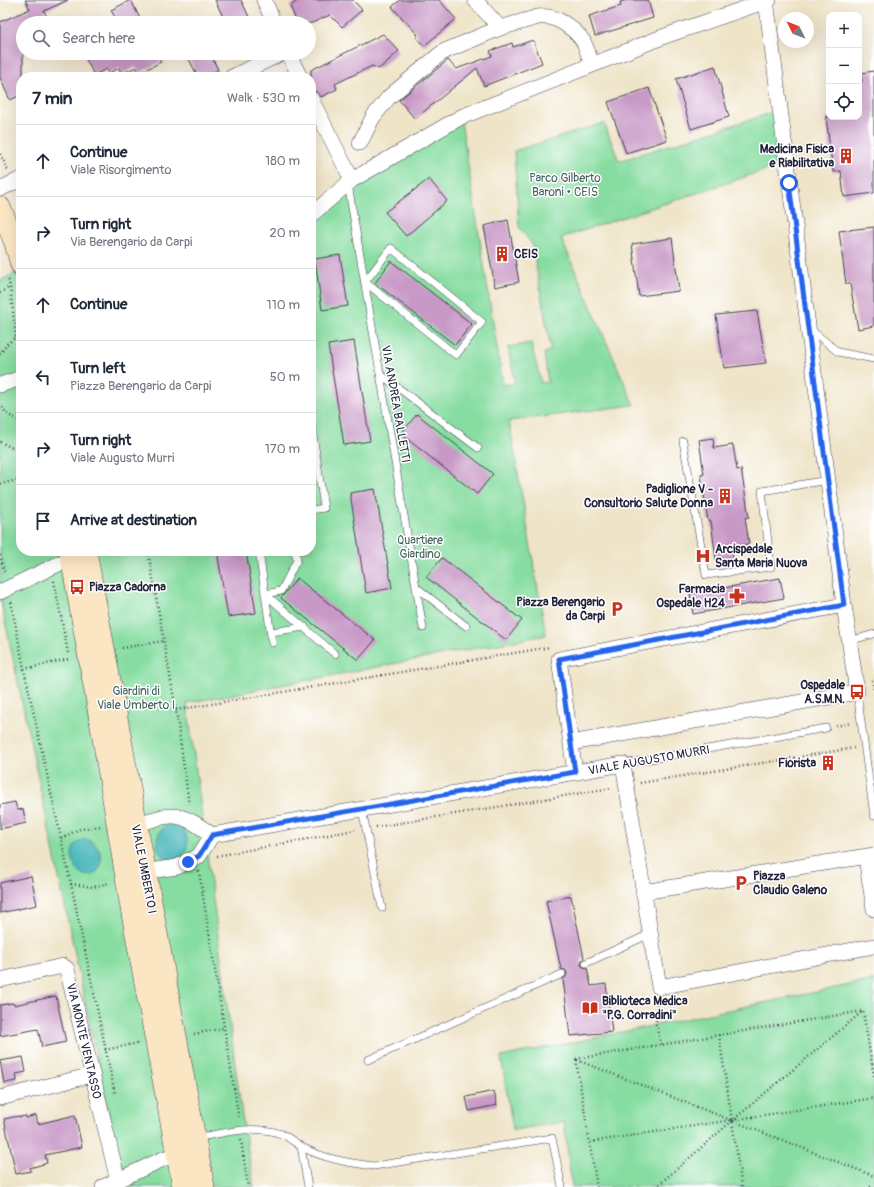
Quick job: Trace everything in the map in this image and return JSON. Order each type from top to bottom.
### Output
[{"type":"main road","points":[[0,207],[15,243],[14,270]]},
{"type":"main road","name":"VIALE UMBERTO I","points":[[76,556],[99,712],[126,878],[183,1187]]},
{"type":"main road","name":"VIALE UMBERTO I","points":[[77,556],[196,1138],[204,1187]]},
{"type":"street","points":[[264,0],[271,16]]},
{"type":"street","points":[[475,0],[500,28]]},
{"type":"street","points":[[316,211],[350,182],[461,117],[665,36],[767,0],[856,692],[571,743]]},
{"type":"street","points":[[360,143],[373,117],[384,102],[432,60],[445,51],[500,28],[538,17],[551,17],[562,22],[579,36],[586,47],[592,65]]},
{"type":"street","points":[[242,72],[267,60]]},
{"type":"street","points":[[292,60],[298,72]]},
{"type":"street","points":[[316,110],[350,182]]},
{"type":"street","points":[[0,189],[16,181]]},
{"type":"street","points":[[0,386],[16,380]]},
{"type":"street","points":[[4,590],[70,556]]},
{"type":"street","points":[[575,772],[558,652],[808,613],[844,605]]},
{"type":"street","points":[[623,764],[659,987],[874,946]]},
{"type":"street","name":"VIALE AUGUSTO MURRI","points":[[212,835],[623,764]]},
{"type":"street","points":[[147,821],[165,816],[180,817],[212,835],[199,860],[177,867],[156,870]]},
{"type":"street","points":[[643,892],[870,856],[874,909]]},
{"type":"street","name":"VIA MONTE VENTASSO","points":[[0,980],[62,966],[67,969],[118,1181]]},
{"type":"street","points":[[0,1098],[92,1075]]},
{"type":"street","points":[[103,1187],[177,1154]]},
{"type":"lane","name":"VIA ANDREA BALLETTI","points":[[350,182],[380,374],[423,628]]},
{"type":"lane","points":[[391,248],[482,322],[456,355],[365,282],[391,248]]},
{"type":"lane","points":[[808,328],[838,352],[874,359]]},
{"type":"lane","points":[[380,374],[478,448]]},
{"type":"lane","points":[[683,441],[706,575],[772,567],[762,491],[828,480]]},
{"type":"lane","points":[[316,454],[324,508],[316,509]]},
{"type":"lane","points":[[260,556],[272,643]]},
{"type":"lane","points":[[265,594],[281,591],[297,560],[296,556]]},
{"type":"lane","points":[[416,587],[466,626]]},
{"type":"lane","points":[[265,594],[336,654]]},
{"type":"lane","points":[[271,632],[305,628]]},
{"type":"lane","points":[[849,641],[874,634]]},
{"type":"lane","points":[[856,692],[874,816]]},
{"type":"lane","name":"VIALE AUGUSTO MURRI","points":[[623,764],[826,728]]},
{"type":"lane","points":[[362,809],[382,908]]},
{"type":"lane","points":[[586,963],[650,934]]},
{"type":"lane","points":[[368,1060],[562,974]]},
{"type":"lane","points":[[196,1138],[240,1130],[257,1129],[279,1133],[290,1138],[301,1147],[330,1158],[350,1163],[374,1166],[552,1138],[562,1187]]},
{"type":"lane","points":[[301,1147],[308,1187]]},
{"type":"path","points":[[0,354],[7,344],[16,337],[10,287],[14,270]]},
{"type":"path","points":[[0,293],[10,287]]},
{"type":"path","points":[[0,404],[7,414],[16,419]]},
{"type":"path","points":[[0,442],[16,450]]},
{"type":"path","points":[[0,484],[16,480]]},
{"type":"path","points":[[0,555],[4,590],[24,669],[71,884],[115,1097]]},
{"type":"path","points":[[149,556],[176,710],[191,822]]},
{"type":"path","points":[[116,649],[164,641]]},
{"type":"path","points":[[176,710],[558,652]]},
{"type":"path","points":[[24,669],[69,659]]},
{"type":"path","points":[[826,728],[861,722]]},
{"type":"path","points":[[248,1187],[199,860],[366,828],[864,746]]},
{"type":"path","points":[[61,838],[80,829],[117,824]]},
{"type":"path","points":[[71,884],[93,888],[126,878]]},
{"type":"path","points":[[659,987],[656,1024],[661,1045]]},
{"type":"path","points":[[576,1060],[863,1011]]},
{"type":"path","points":[[863,1011],[874,1076]]},
{"type":"path","points":[[656,1187],[863,1011]]},
{"type":"path","points":[[187,1035],[224,1028]]},
{"type":"path","points":[[720,1035],[742,1187]]},
{"type":"path","points":[[105,1050],[141,1042]]},
{"type":"path","points":[[576,1060],[874,1176]]},
{"type":"path","points":[[576,1060],[597,1187]]},
{"type":"path","points":[[590,1142],[874,1098]]},
{"type":"path","points":[[870,1187],[874,1186]]},
{"type":"green space","points":[[774,112],[781,165],[561,238],[634,405],[509,421],[546,635],[187,703],[241,1109],[254,1187],[124,1187],[0,597],[0,281],[16,273],[16,556],[316,556],[316,217],[354,184],[461,121],[503,385],[515,383],[508,347],[531,343],[541,383],[548,382],[544,353],[551,350],[532,244],[519,227],[514,151],[604,123],[619,161]]},
{"type":"green space","points":[[874,980],[874,1187],[572,1187],[564,1122],[513,1130],[501,1057]]},
{"type":"water","points":[[171,823],[178,824],[183,828],[187,839],[185,852],[177,860],[166,859],[161,854],[157,845],[160,832]]},
{"type":"water","points":[[86,839],[90,840],[96,845],[101,855],[100,867],[97,872],[92,875],[80,873],[73,861],[72,854],[74,848],[78,842]]},
{"type":"building","points":[[25,0],[68,0],[44,11],[46,16],[16,16],[16,60],[23,60],[23,72],[16,72],[16,97],[10,100],[0,78],[0,22],[30,9]]},
{"type":"building","points":[[131,0],[139,16],[114,16],[111,10]]},
{"type":"building","points":[[215,0],[241,0],[249,16],[223,16]]},
{"type":"building","points":[[299,0],[353,0],[362,10],[342,27],[330,15],[316,21],[316,16],[294,16],[290,6]]},
{"type":"building","points":[[400,0],[439,0],[456,19],[424,46],[416,37],[418,35],[392,7]]},
{"type":"building","points":[[627,0],[648,0],[653,18],[595,36],[589,16],[621,6],[620,2]]},
{"type":"building","points":[[383,34],[399,51],[379,69],[372,66],[335,84],[337,89],[321,97],[316,91],[316,72],[311,72],[311,70]]},
{"type":"building","points":[[533,40],[542,63],[484,86],[477,68],[415,119],[399,100],[448,60],[456,69],[492,56],[490,51],[512,43],[513,47]]},
{"type":"building","points":[[86,60],[160,60],[161,62],[141,72],[138,72],[136,67],[126,72],[121,72],[119,68],[111,72],[108,72],[107,69],[100,72],[92,72]]},
{"type":"building","points":[[190,60],[213,60],[218,70],[214,72],[196,72]]},
{"type":"building","points":[[715,66],[729,117],[691,129],[676,79]]},
{"type":"building","name":"Medicina Fisica e Riabilitativa","points":[[874,71],[874,193],[844,197],[841,171],[833,172],[826,120],[862,120],[862,73]]},
{"type":"building","points":[[649,88],[667,140],[626,153],[608,102]]},
{"type":"building","points":[[429,179],[447,201],[406,236],[385,212]]},
{"type":"building","name":"CEIS","points":[[508,220],[519,282],[495,287],[484,226]]},
{"type":"building","points":[[874,227],[874,326],[858,329],[850,284],[846,284],[839,231]]},
{"type":"building","points":[[672,238],[679,291],[639,296],[632,244]]},
{"type":"building","points":[[340,255],[348,306],[322,310],[316,259]]},
{"type":"building","points":[[391,261],[472,324],[455,345],[375,283]]},
{"type":"building","points":[[757,311],[766,363],[724,368],[716,315]]},
{"type":"building","points":[[354,341],[370,441],[344,445],[328,345]]},
{"type":"building","points":[[417,414],[493,474],[477,494],[401,434]]},
{"type":"building","name":"Padiglione V - Consultorio Salute Donna","points":[[713,438],[714,448],[733,445],[737,470],[741,469],[749,517],[745,518],[749,544],[731,547],[733,557],[716,560],[711,521],[708,521],[701,475],[704,474],[699,440]]},
{"type":"building","points":[[375,489],[392,588],[366,593],[350,493]]},
{"type":"building","points":[[218,556],[247,556],[256,613],[228,617]]},
{"type":"building","points":[[442,558],[522,620],[506,640],[426,577]]},
{"type":"building","points":[[297,578],[375,640],[358,660],[281,598]]},
{"type":"building","name":"Farmacia Ospedale H24","points":[[780,578],[784,598],[693,614],[690,594]]},
{"type":"building","points":[[15,802],[17,810],[23,809],[26,823],[0,829],[0,805]]},
{"type":"building","points":[[31,876],[37,905],[0,913],[0,883]]},
{"type":"building","points":[[571,896],[584,958],[581,965],[587,968],[591,986],[606,984],[612,1032],[570,1036],[563,979],[566,977],[567,972],[561,969],[546,901]]},
{"type":"building","points":[[56,996],[66,1042],[42,1047],[38,1029],[0,1036],[0,1005],[13,1003],[14,1005]]},
{"type":"building","points":[[23,1057],[26,1072],[16,1074],[17,1081],[4,1083],[0,1061]]},
{"type":"building","points":[[494,1091],[497,1105],[469,1111],[466,1097]]},
{"type":"building","points":[[36,1115],[38,1124],[75,1115],[82,1147],[45,1155],[47,1163],[30,1168],[31,1171],[16,1174],[4,1119],[19,1116],[26,1116],[26,1118]]},
{"type":"place","name":"Medicina Fisica e Riabilitativa","points":[[846,156]]},
{"type":"place","name":"CEIS","points":[[502,254]]},
{"type":"place","name":"Padiglione V - Consultorio Salute Donna","points":[[725,496]]},
{"type":"place","name":"Arcispedale Santa Maria Nuova","points":[[703,556]]},
{"type":"place","name":"Piazza Cadorna","points":[[77,587]]},
{"type":"place","name":"Farmacia Ospedale H24","points":[[737,596]]},
{"type":"place","name":"Piazza Berengario da Carpi","points":[[617,609]]},
{"type":"place","name":"Ospedale A.S.M.N.","points":[[857,692]]},
{"type":"place","name":"Fiorista","points":[[828,763]]},
{"type":"place","name":"Piazza Claudio Galeno","points":[[741,883]]},
{"type":"place","name":"Biblioteca Medica \"P.G. Corradini\"","points":[[590,1008]]},
{"type":"route","points":[[188,862],[199,856],[212,835],[575,772],[559,659],[844,605],[789,183]]},
{"type":"park label","name":"Parco Gilberto Baroni • CEIS","points":[[565,185]]},
{"type":"park label","name":"Quartiere Giardino","points":[[420,547]]},
{"type":"park label","name":"Giardini di Viale Umberto I","points":[[136,698]]}]
